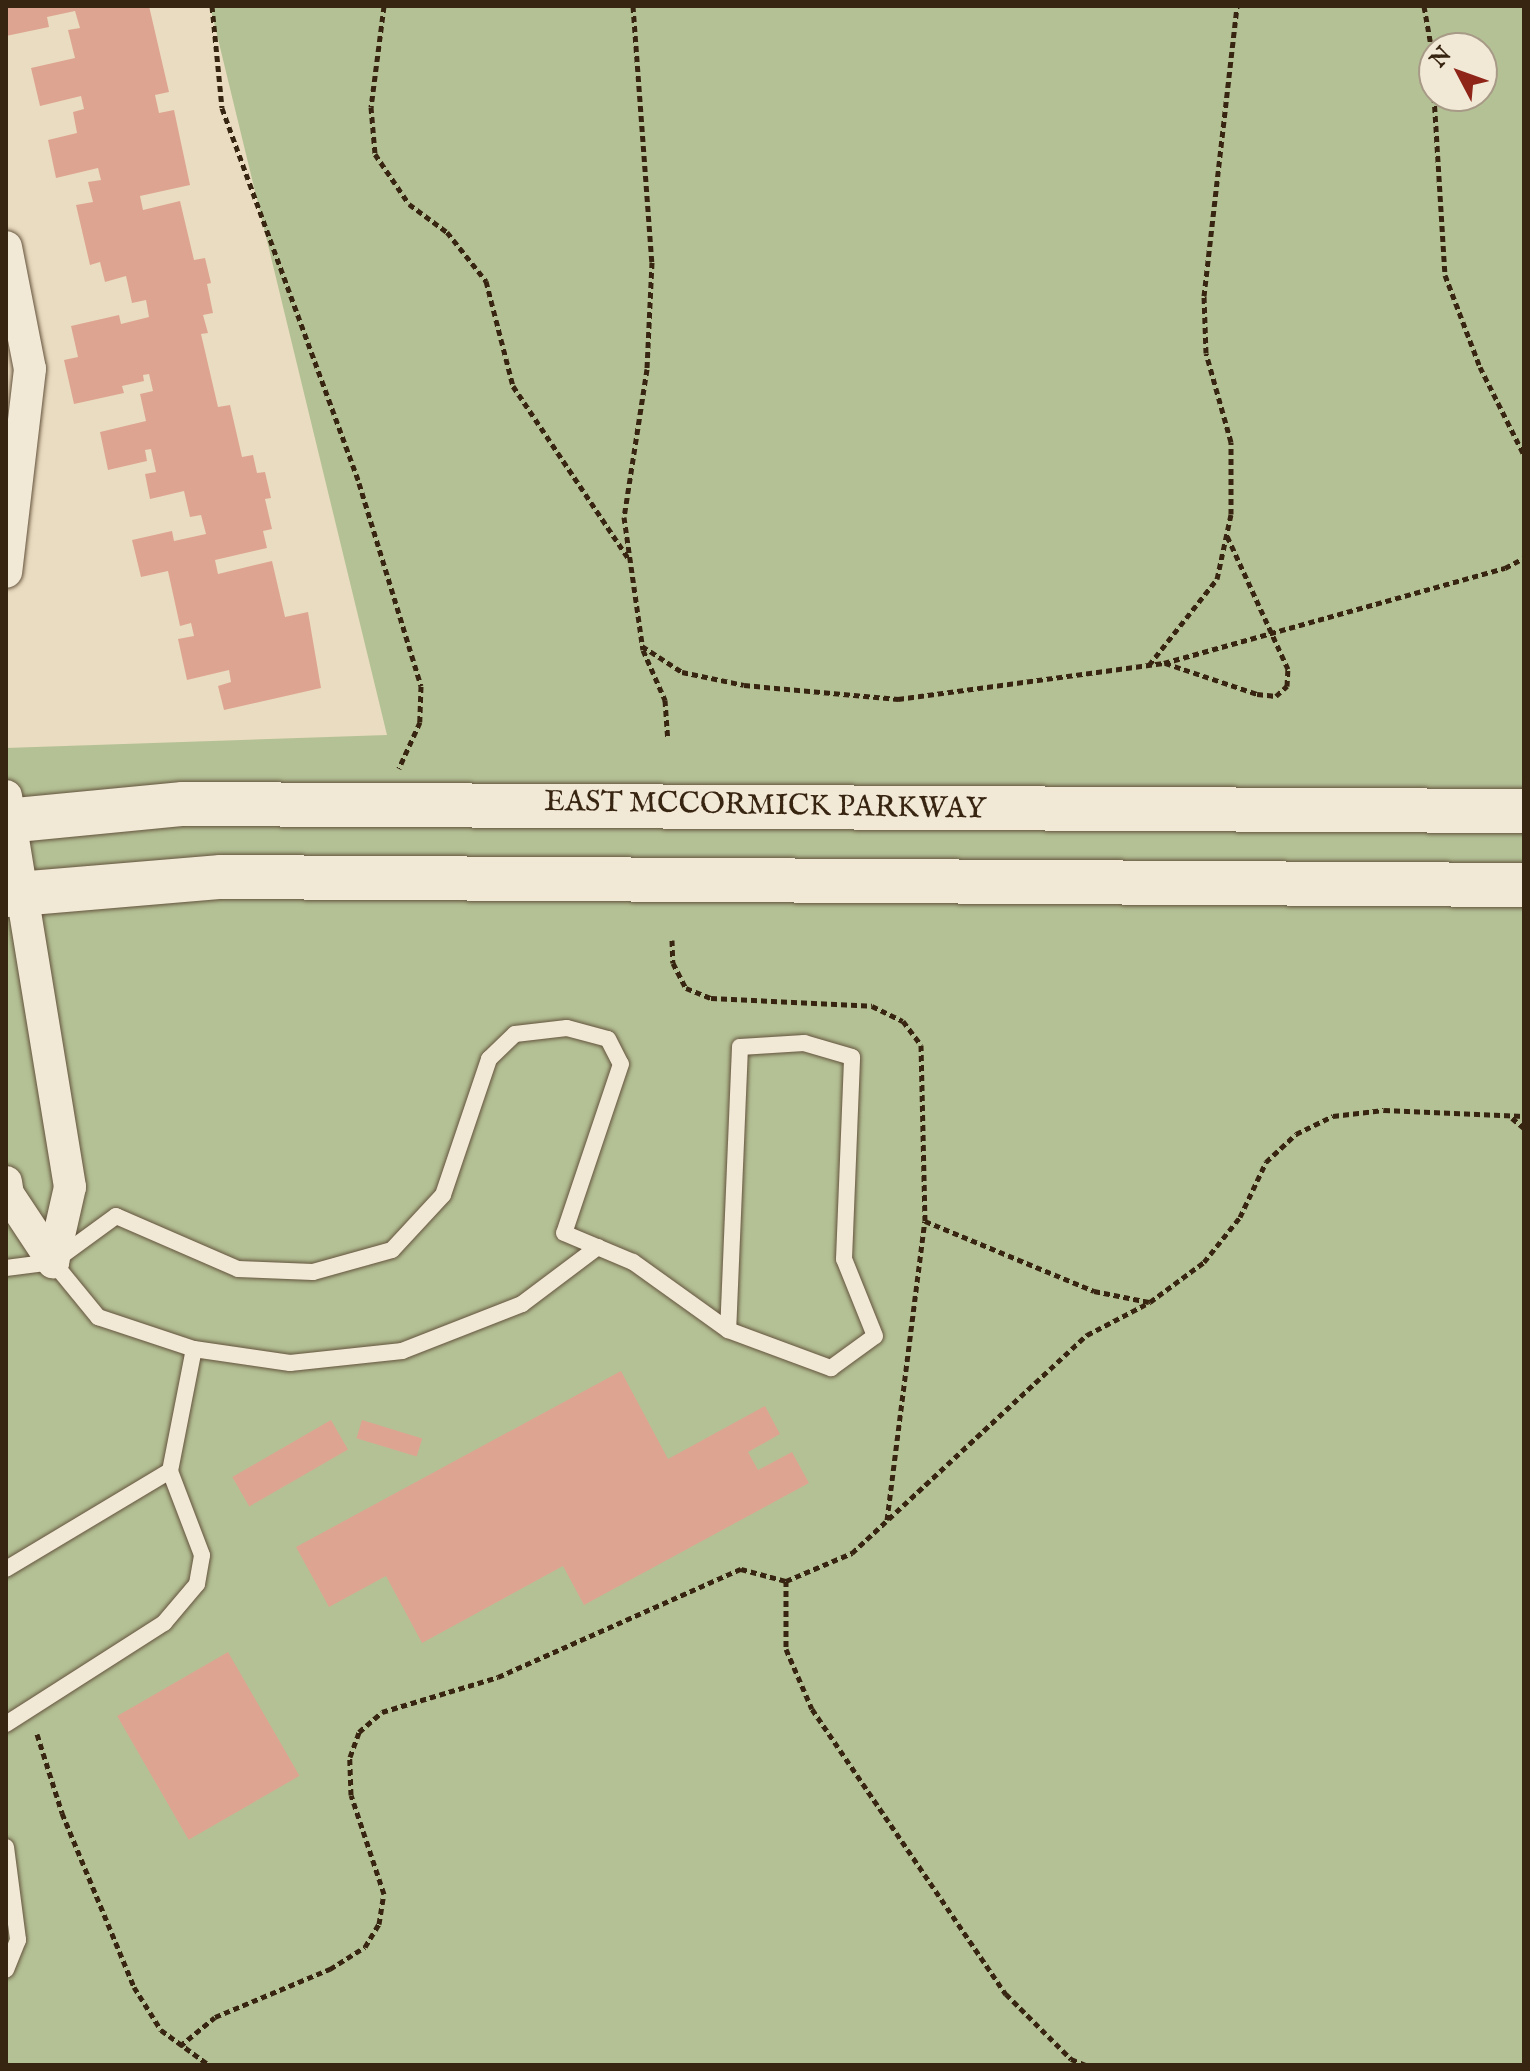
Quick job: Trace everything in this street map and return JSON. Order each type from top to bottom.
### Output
[{"type":"main road","name":"EAST MCCORMICK PARKWAY","points":[[7,813],[199,803],[1524,811]]},
{"type":"main road","points":[[12,894],[221,877],[1524,885]]},
{"type":"street","points":[[6,247],[18,368],[6,572]]},
{"type":"street","points":[[6,423],[18,368]]},
{"type":"street","points":[[7,813],[12,894],[70,1187],[53,1262]]},
{"type":"street","points":[[6,1182],[8,1194],[53,1262]]},
{"type":"lane","points":[[6,1268],[53,1262],[116,1216],[238,1269],[313,1272],[392,1250],[443,1195],[489,1059],[515,1034],[567,1028],[608,1039],[621,1064],[564,1233],[633,1262],[728,1330],[831,1368],[875,1336],[844,1259],[852,1057],[804,1043],[740,1047],[728,1330]]},
{"type":"lane","points":[[53,1262],[98,1317],[194,1349],[290,1363],[402,1351],[522,1304],[598,1247]]},
{"type":"lane","points":[[6,1724],[164,1623],[197,1584],[202,1555],[170,1471],[194,1349]]},
{"type":"lane","points":[[6,1569],[170,1471]]},
{"type":"lane","points":[[6,1847],[18,1940],[6,1970]]},
{"type":"path","points":[[212,6],[222,108],[359,483],[421,686],[420,722],[397,773]]},
{"type":"path","points":[[384,6],[371,107],[375,154],[409,204],[447,232],[486,281],[513,386],[631,564]]},
{"type":"path","points":[[633,6],[652,262],[647,369],[624,517],[642,646],[665,700],[668,739]]},
{"type":"path","points":[[1149,665],[1217,579],[1227,535],[1231,442],[1206,353],[1204,296],[1237,6]]},
{"type":"path","points":[[1424,6],[1429,32]]},
{"type":"path","points":[[1435,112],[1445,275],[1480,367],[1524,455]]},
{"type":"path","points":[[1164,663],[1276,696],[1287,686],[1288,669],[1269,634],[1227,535]]},
{"type":"path","points":[[642,646],[682,672],[728,682],[898,699],[1164,663],[1505,568],[1524,558]]},
{"type":"path","points":[[672,940],[673,963],[686,988],[711,998],[872,1006],[903,1021],[921,1045],[925,1221],[887,1520]]},
{"type":"path","points":[[180,2046],[215,2017],[330,1969],[365,1947],[379,1924],[384,1894],[351,1795],[350,1757],[359,1732],[382,1712],[498,1677],[741,1569],[786,1581],[852,1553],[1087,1335],[1150,1302],[1204,1262],[1240,1217],[1266,1162],[1296,1134],[1333,1116],[1384,1110],[1524,1116]]},
{"type":"path","points":[[1510,1116],[1524,1128]]},
{"type":"path","points":[[925,1221],[1094,1291],[1150,1302]]},
{"type":"path","points":[[786,1581],[786,1649],[812,1709],[1006,1994],[1071,2059],[1086,2065]]},
{"type":"path","points":[[27,1712],[134,1987],[161,2030],[209,2065]]},
{"type":"green space","points":[[210,6],[1524,6],[1524,2065],[6,2065],[6,748],[387,735]]},
{"type":"building","points":[[6,6],[149,6],[169,92],[155,95],[159,113],[174,110],[190,185],[140,196],[143,210],[180,201],[194,260],[205,258],[211,283],[207,284],[213,313],[203,315],[208,333],[201,334],[218,407],[230,405],[242,457],[253,455],[257,473],[265,472],[271,498],[265,499],[272,529],[263,531],[267,548],[215,560],[218,574],[272,561],[285,617],[308,612],[321,688],[224,710],[218,686],[231,682],[229,670],[187,680],[178,639],[194,636],[191,623],[180,626],[168,571],[141,577],[132,540],[172,531],[174,541],[206,534],[201,515],[190,517],[184,491],[150,499],[145,474],[156,472],[151,449],[145,450],[147,461],[108,470],[100,432],[146,421],[140,394],[153,391],[149,374],[143,375],[144,381],[122,386],[124,393],[74,404],[64,360],[78,357],[71,326],[119,315],[121,324],[149,317],[146,300],[132,303],[126,276],[105,282],[100,262],[90,265],[76,205],[93,202],[88,182],[101,180],[98,168],[56,178],[48,140],[77,133],[73,112],[84,109],[81,96],[40,106],[31,68],[75,58],[68,30],[80,28],[75,11],[47,17],[49,27],[6,36]]},
{"type":"building","points":[[621,1371],[668,1459],[765,1406],[780,1434],[748,1452],[758,1470],[792,1452],[809,1483],[584,1605],[563,1566],[422,1643],[386,1576],[329,1607],[296,1547]]},
{"type":"building","points":[[331,1420],[348,1449],[249,1506],[232,1477]]},
{"type":"building","points":[[362,1420],[422,1438],[417,1457],[356,1438]]},
{"type":"building","points":[[228,1652],[300,1776],[189,1840],[117,1716]]}]
